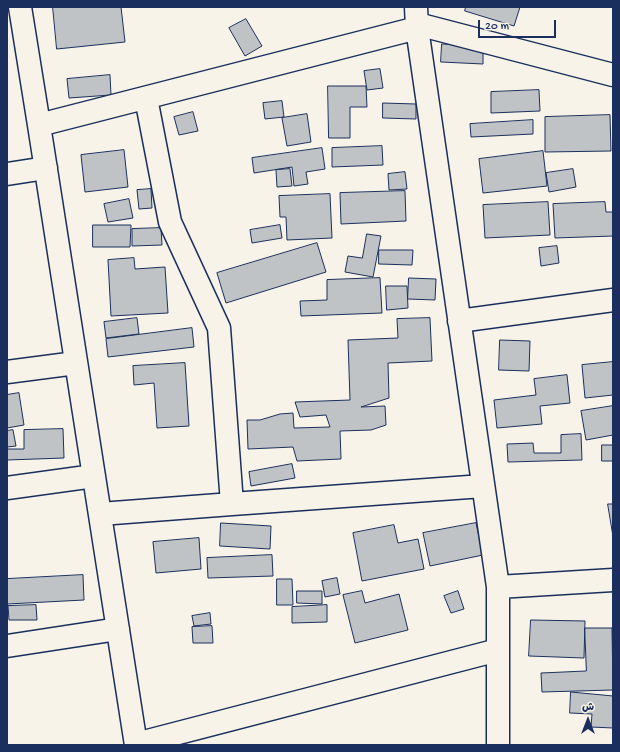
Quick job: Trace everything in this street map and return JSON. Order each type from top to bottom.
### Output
[{"type":"street","points":[[20,7],[136,744],[498,650]]},
{"type":"street","points":[[416,7],[417,28],[498,587],[498,745]]},
{"type":"street","points":[[39,125],[426,26],[613,75]]},
{"type":"street","points":[[146,98],[170,222],[220,328],[232,504]]},
{"type":"street","points":[[7,174],[46,168]]},
{"type":"street","points":[[459,320],[613,300]]},
{"type":"street","points":[[7,372],[76,362]]},
{"type":"street","points":[[7,488],[94,476]]},
{"type":"street","points":[[100,514],[484,486]]},
{"type":"street","points":[[498,587],[613,580]]},
{"type":"street","points":[[7,646],[118,629]]},
{"type":"building","points":[[53,7],[121,7],[125,42],[57,49]]},
{"type":"building","points":[[466,7],[520,7],[514,26],[465,11]]},
{"type":"building","points":[[246,19],[262,46],[245,56],[229,28]]},
{"type":"building","points":[[442,44],[483,46],[483,64],[441,62]]},
{"type":"building","points":[[380,69],[383,88],[367,90],[364,71]]},
{"type":"building","points":[[110,75],[111,95],[69,98],[67,79]]},
{"type":"building","points":[[328,86],[366,86],[367,107],[350,107],[350,138],[329,138]]},
{"type":"building","points":[[539,90],[540,111],[491,113],[491,92]]},
{"type":"building","points":[[282,101],[284,117],[265,119],[263,103]]},
{"type":"building","points":[[383,103],[416,104],[416,119],[383,118]]},
{"type":"building","points":[[193,112],[198,131],[179,135],[174,117]]},
{"type":"building","points":[[307,114],[311,142],[287,146],[282,118]]},
{"type":"building","points":[[610,115],[611,151],[545,152],[545,117]]},
{"type":"building","points":[[533,120],[533,134],[471,137],[470,124]]},
{"type":"building","points":[[382,146],[383,165],[332,167],[332,148]]},
{"type":"building","points":[[322,148],[325,169],[306,172],[308,184],[294,186],[292,167],[254,173],[252,158]]},
{"type":"building","points":[[124,150],[128,187],[85,192],[81,155]]},
{"type":"building","points":[[543,151],[547,186],[483,193],[479,159]]},
{"type":"building","points":[[290,169],[292,186],[277,187],[276,170]]},
{"type":"building","points":[[573,169],[576,187],[549,192],[546,173]]},
{"type":"building","points":[[405,172],[407,189],[389,190],[388,174]]},
{"type":"building","points":[[151,189],[152,208],[139,209],[137,190]]},
{"type":"building","points":[[405,191],[406,221],[341,224],[340,193]]},
{"type":"building","points":[[330,194],[332,238],[287,240],[286,217],[280,217],[279,196]]},
{"type":"building","points":[[129,199],[133,218],[108,222],[104,204]]},
{"type":"building","points":[[548,202],[550,235],[485,238],[483,205]]},
{"type":"building","points":[[605,202],[606,212],[613,212],[613,236],[555,238],[553,204]]},
{"type":"building","points":[[93,225],[131,225],[130,247],[93,247]]},
{"type":"building","points":[[280,225],[282,238],[252,243],[250,230]]},
{"type":"building","points":[[161,228],[162,245],[132,246],[132,229]]},
{"type":"building","points":[[367,234],[381,236],[373,277],[345,272],[348,256],[362,258]]},
{"type":"building","points":[[317,243],[326,272],[226,303],[217,273]]},
{"type":"building","points":[[557,246],[559,263],[541,266],[539,248]]},
{"type":"building","points":[[379,250],[413,250],[412,265],[379,264]]},
{"type":"building","points":[[134,258],[135,269],[165,267],[168,313],[111,316],[108,260]]},
{"type":"building","points":[[380,278],[382,313],[301,316],[300,301],[327,300],[327,280]]},
{"type":"building","points":[[409,278],[436,279],[435,300],[408,299]]},
{"type":"building","points":[[386,286],[407,286],[408,308],[387,310]]},
{"type":"building","points":[[137,318],[139,334],[106,338],[104,322]]},
{"type":"building","points":[[430,318],[432,361],[388,363],[389,398],[361,407],[385,406],[386,425],[371,430],[340,431],[341,459],[297,461],[293,447],[248,449],[247,420],[260,420],[280,414],[293,413],[294,428],[330,427],[326,415],[300,417],[295,402],[350,400],[348,340],[398,338],[397,319]]},
{"type":"building","points":[[192,328],[194,347],[108,357],[106,339]]},
{"type":"building","points":[[500,340],[530,341],[529,371],[499,370]]},
{"type":"building","points":[[613,362],[613,395],[585,398],[582,365]]},
{"type":"building","points":[[185,363],[189,426],[157,428],[154,383],[134,385],[133,366]]},
{"type":"building","points":[[567,375],[570,403],[540,406],[542,424],[497,428],[494,400],[536,395],[534,379]]},
{"type":"building","points":[[19,393],[24,425],[7,428],[7,395]]},
{"type":"building","points":[[613,406],[613,435],[586,440],[581,411]]},
{"type":"building","points":[[63,429],[64,458],[7,460],[7,449],[24,449],[24,430]]},
{"type":"building","points":[[13,430],[16,446],[7,447],[7,431]]},
{"type":"building","points":[[581,434],[582,460],[508,462],[507,444],[533,443],[534,453],[561,453],[561,435]]},
{"type":"building","points":[[602,445],[613,445],[613,461],[602,461]]},
{"type":"building","points":[[292,464],[295,478],[251,486],[249,472]]},
{"type":"building","points":[[608,504],[613,504],[613,536]]},
{"type":"building","points":[[221,523],[271,526],[270,549],[220,546]]},
{"type":"building","points":[[476,523],[483,555],[430,566],[423,533]]},
{"type":"building","points":[[394,525],[398,543],[418,539],[424,569],[362,581],[353,533]]},
{"type":"building","points":[[199,538],[201,569],[156,573],[153,542]]},
{"type":"building","points":[[272,555],[273,576],[208,578],[207,558]]},
{"type":"building","points":[[83,575],[84,600],[7,604],[7,579]]},
{"type":"building","points":[[337,578],[340,594],[325,597],[322,581]]},
{"type":"building","points":[[277,579],[292,579],[293,605],[277,605]]},
{"type":"building","points":[[297,591],[322,591],[322,604],[297,603]]},
{"type":"building","points":[[362,591],[365,603],[399,594],[408,630],[355,643],[343,595]]},
{"type":"building","points":[[458,591],[464,609],[451,613],[444,596]]},
{"type":"building","points":[[36,605],[37,620],[9,620],[8,606]]},
{"type":"building","points":[[327,605],[327,622],[292,623],[292,607]]},
{"type":"building","points":[[210,613],[211,624],[194,626],[192,616]]},
{"type":"building","points":[[531,620],[585,621],[584,658],[529,656]]},
{"type":"building","points":[[212,626],[213,643],[193,643],[192,627]]},
{"type":"building","points":[[585,628],[612,628],[613,690],[542,692],[541,673],[586,671]]},
{"type":"building","points":[[571,692],[613,696],[613,728],[591,727],[592,714],[570,713]]}]
